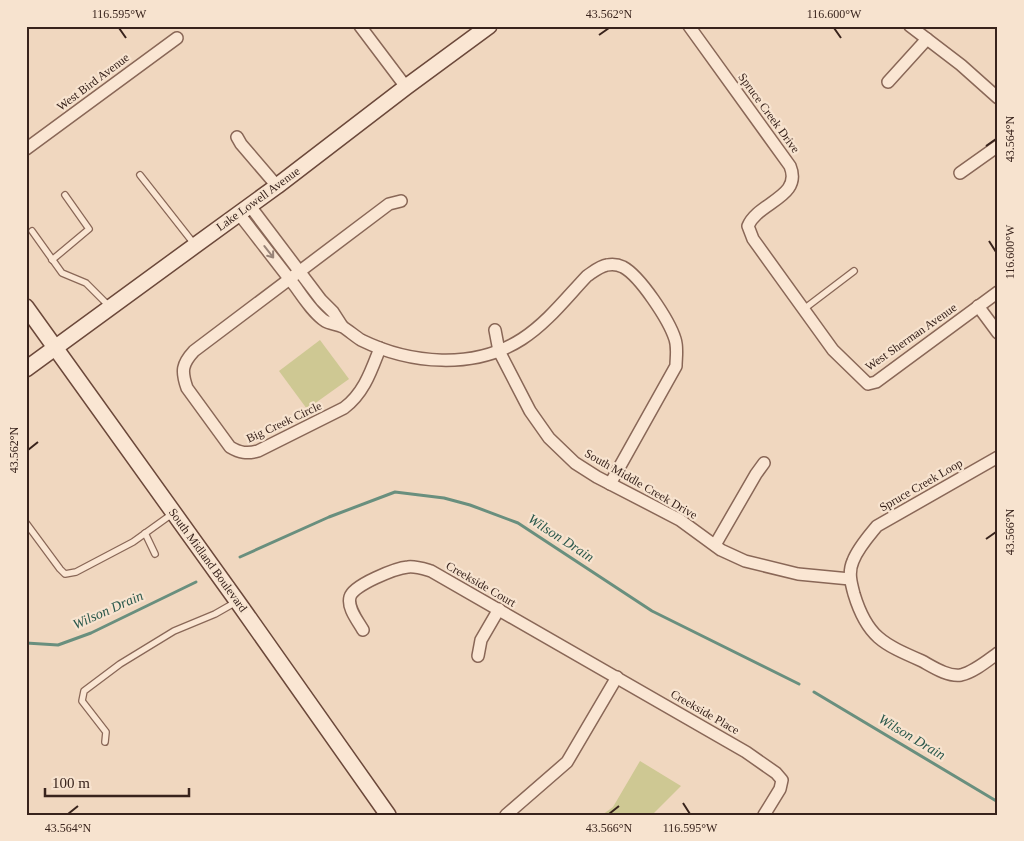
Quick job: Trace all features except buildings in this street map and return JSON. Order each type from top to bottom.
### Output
[{"type":"main road","name":"Lake Lowell Avenue","points":[[26,369],[278,186],[406,87],[489,26]]},
{"type":"main road","name":"South Midland Boulevard","points":[[26,307],[388,815]]},
{"type":"street","points":[[360,26],[406,87]]},
{"type":"street","name":"Spruce Creek Drive","points":[[689,26],[790,166],[793,174],[791,187],[752,218],[748,226],[753,239],[804,309]]},
{"type":"street","points":[[910,26],[961,65],[998,98]]},
{"type":"street","name":"West Bird Avenue","points":[[26,149],[176,38]]},
{"type":"street","points":[[888,82],[927,39]]},
{"type":"street","points":[[237,137],[278,186]]},
{"type":"street","points":[[960,173],[998,146]]},
{"type":"street","points":[[300,272],[389,204],[401,201]]},
{"type":"street","points":[[245,210],[300,272],[342,326]]},
{"type":"street","points":[[245,210],[290,280],[314,310],[325,320],[342,326],[360,339],[380,348],[418,358],[446,361],[499,351],[536,329],[587,276],[605,265],[622,266],[640,281],[665,318],[675,338],[677,348],[676,366],[610,484]]},
{"type":"street","name":"Big Creek Circle","points":[[300,272],[194,351],[186,360],[183,369],[187,388],[230,447],[248,454],[258,451],[344,408],[355,400],[362,391],[380,348]]},
{"type":"street","points":[[998,292],[978,306],[998,333]]},
{"type":"street","name":"West Sherman Avenue","points":[[804,309],[833,350],[868,384],[876,382],[978,306]]},
{"type":"street","name":"South Middle Creek Drive","points":[[495,330],[499,351],[530,411],[548,438],[575,463],[597,477],[680,520],[715,546],[745,561],[798,574],[850,579]]},
{"type":"street","name":"Spruce Creek Loop","points":[[850,579],[852,562],[864,542],[877,526],[998,457]]},
{"type":"street","points":[[715,546],[764,463]]},
{"type":"street","name":"Creekside Court","points":[[364,630],[349,602],[352,593],[357,588],[391,572],[409,567],[432,571],[576,654]]},
{"type":"street","points":[[850,579],[864,622],[887,644],[906,654],[946,673],[957,675],[977,668],[998,654]]},
{"type":"street","points":[[478,656],[481,640],[499,610]]},
{"type":"street","name":"Creekside Place","points":[[576,654],[746,752],[776,773],[782,780],[780,788],[764,815]]},
{"type":"street","points":[[506,815],[567,762],[617,677]]},
{"type":"lane","points":[[140,175],[195,245]]},
{"type":"lane","points":[[52,260],[90,229],[65,195]]},
{"type":"lane","points":[[32,231],[62,273],[86,282],[110,307]]},
{"type":"lane","points":[[804,309],[854,271]]},
{"type":"lane","points":[[26,523],[65,574],[76,572],[133,542],[173,513]]},
{"type":"lane","points":[[145,533],[155,554]]},
{"type":"lane","points":[[105,742],[106,732],[82,701],[84,691],[120,664],[174,631],[215,614],[237,601]]},
{"type":"shaded area","points":[[320,340],[349,379],[307,409],[279,371]]},
{"type":"shaded area","points":[[640,761],[681,786],[652,815],[602,815],[613,807]]},
{"type":"waterway","name":"Wilson Drain","points":[[240,557],[329,517],[395,492],[444,498],[470,505],[518,523],[652,611],[799,684]]},
{"type":"waterway","name":"Wilson Drain","points":[[26,643],[58,645],[91,633],[196,582]]},
{"type":"waterway","name":"Wilson Drain","points":[[814,692],[998,802]]}]
